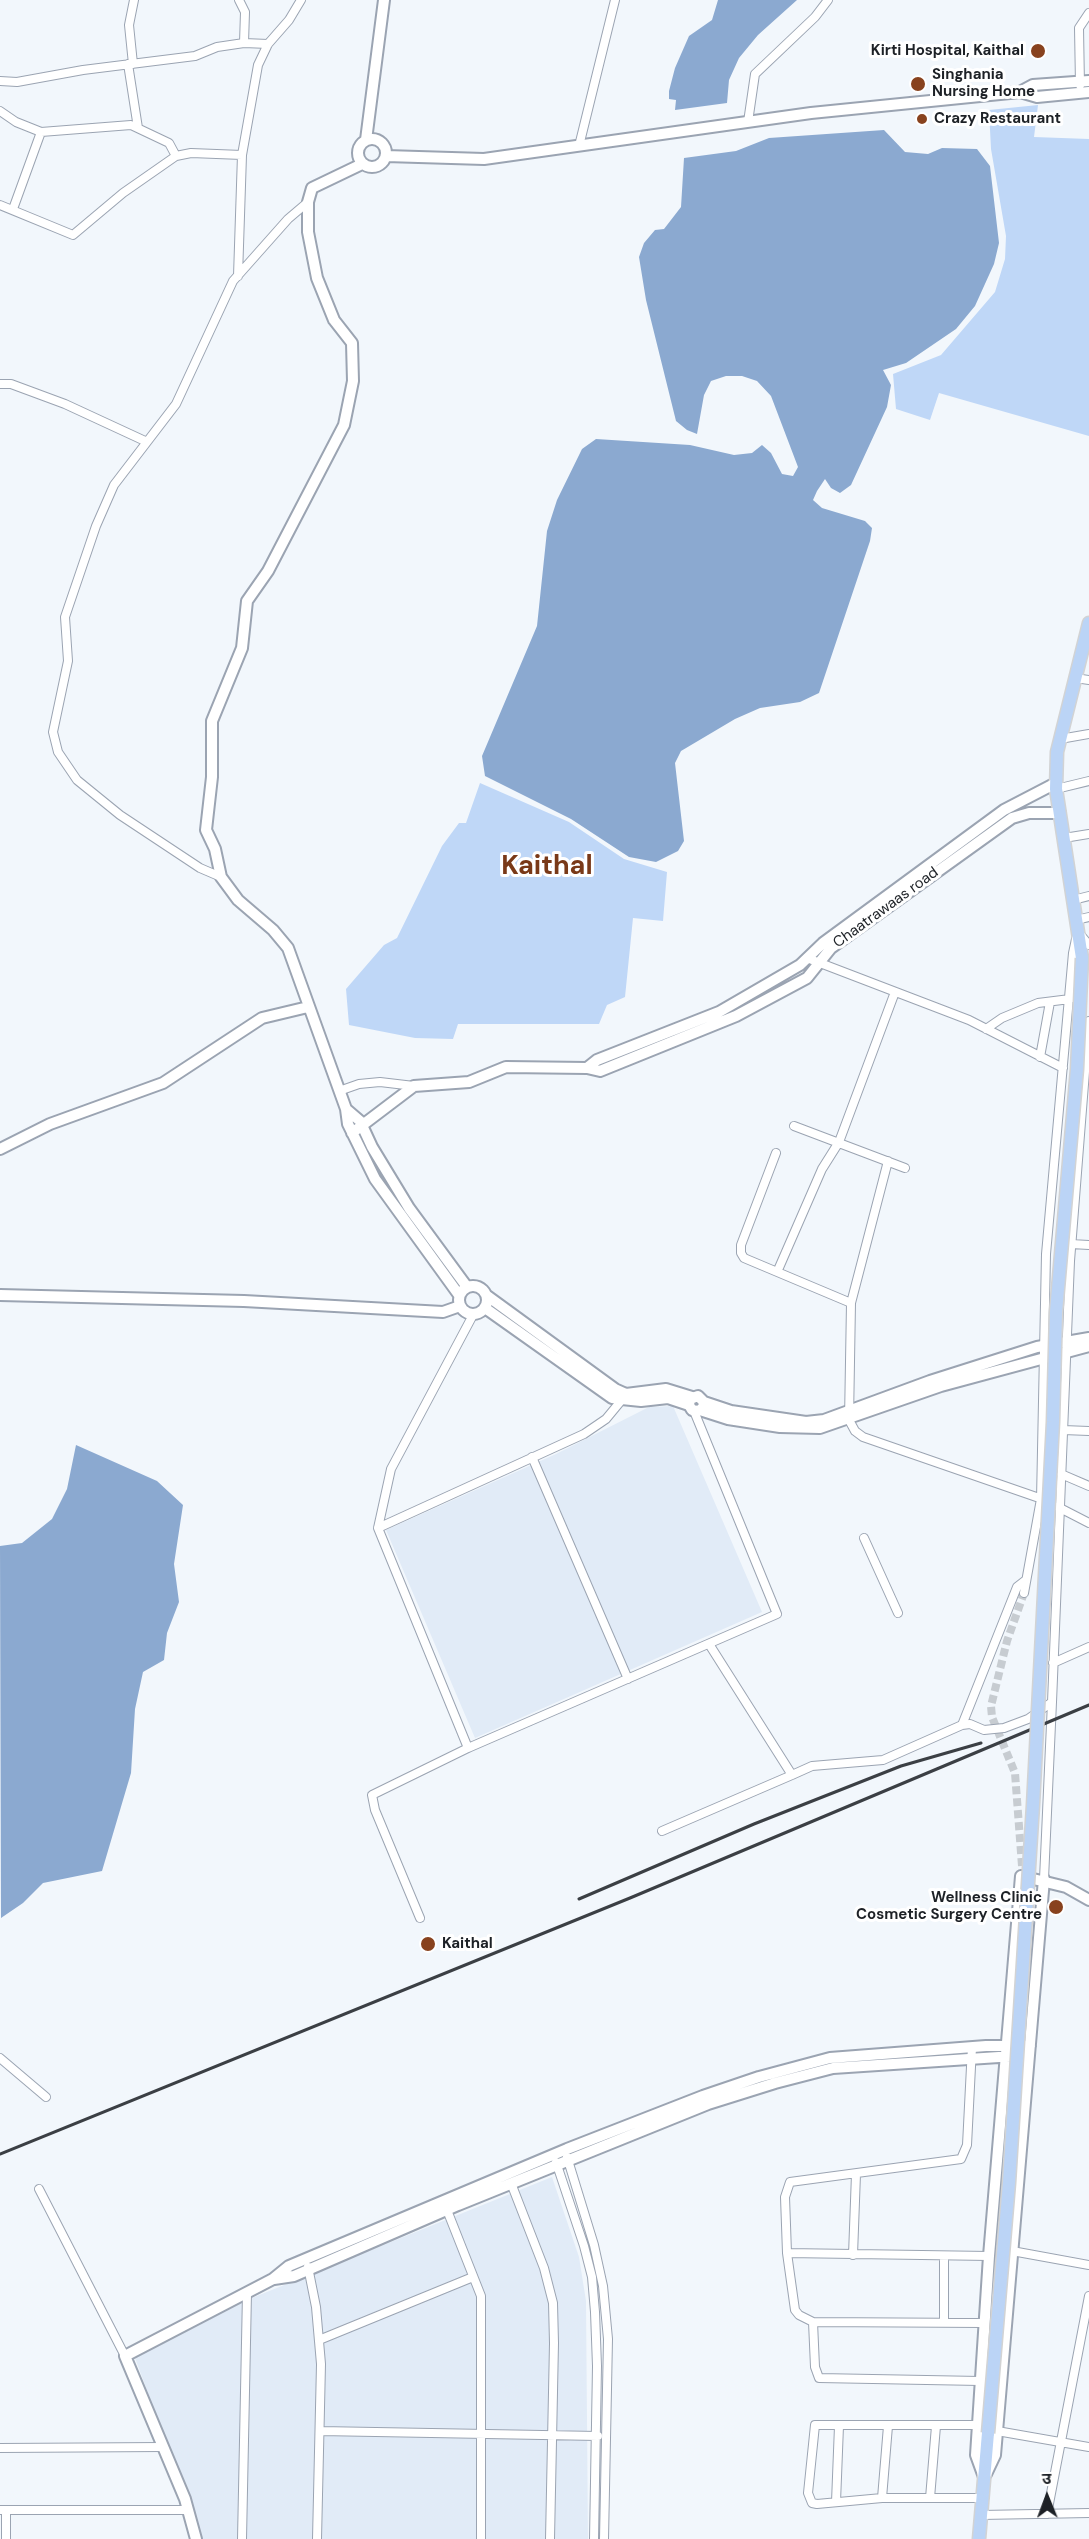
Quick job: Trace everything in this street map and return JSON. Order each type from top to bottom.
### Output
[{"type":"main road","points":[[979,2539],[1009,2183],[1030,1852],[1053,1422],[1056,1312],[1077,1070],[1082,958],[1081,923],[1073,900],[1056,786],[1060,739],[1087,641],[1089,623]]},
{"type":"street","points":[[134,0],[129,25],[130,64],[138,128]]},
{"type":"street","points":[[239,0],[245,12],[244,42]]},
{"type":"street","points":[[238,276],[242,155],[258,65],[268,44],[289,20],[301,0]]},
{"type":"street","points":[[384,0],[366,140],[357,154],[362,164],[372,168],[378,166],[386,156]]},
{"type":"street","points":[[579,146],[615,0]]},
{"type":"street","points":[[748,122],[755,74],[815,17],[828,0]]},
{"type":"street","points":[[386,156],[484,159],[811,113],[1020,93],[1033,85],[1085,87],[1079,28],[1089,13]]},
{"type":"street","points":[[0,81],[17,82],[195,56],[217,47],[244,42],[268,44]]},
{"type":"street","points":[[0,111],[16,122],[41,132],[131,125],[169,143],[176,156]]},
{"type":"street","points":[[13,209],[41,132]]},
{"type":"street","points":[[366,140],[372,139],[382,143],[386,156]]},
{"type":"street","points":[[0,205],[73,235],[123,193],[176,156],[191,153],[242,155]]},
{"type":"street","points":[[220,878],[215,849],[206,830],[213,777],[212,721],[242,648],[247,601],[268,571],[344,425],[353,381],[352,343],[334,320],[317,278],[308,232],[308,202],[312,188],[362,164]]},
{"type":"street","points":[[308,202],[288,219],[233,281],[176,404],[145,441],[114,485],[96,526],[65,617],[68,661],[53,732],[58,752],[77,780],[120,816],[200,868],[220,878],[238,900],[273,930],[288,948],[346,1109],[352,1134],[375,1179],[462,1296]]},
{"type":"street","points":[[0,384],[11,384],[65,404],[145,441]]},
{"type":"street","points":[[1075,678],[1089,680]]},
{"type":"street","points":[[1060,739],[1089,734]]},
{"type":"street","points":[[586,1068],[597,1060],[718,1012],[800,965],[823,943],[873,904],[1004,810],[1056,786],[1089,780]]},
{"type":"street","name":"Chaatrawaas road","points":[[414,1086],[469,1082],[506,1067],[586,1068],[600,1071],[736,1016],[807,978],[831,948],[1012,818],[1029,813],[1060,813]]},
{"type":"street","points":[[1064,838],[1089,834]]},
{"type":"street","points":[[1073,900],[1089,896]]},
{"type":"street","points":[[1081,923],[1089,943]]},
{"type":"street","points":[[1024,1593],[1041,1499],[1046,1254],[1073,953],[1081,923]]},
{"type":"street","points":[[807,958],[986,1029],[1063,1068]]},
{"type":"street","points":[[778,1270],[822,1169],[839,1142],[895,992]]},
{"type":"street","points":[[986,1029],[1002,1018],[1050,1002],[1070,999]]},
{"type":"street","points":[[1040,1058],[1050,1002]]},
{"type":"street","points":[[0,1149],[50,1124],[163,1083],[262,1018],[308,1007]]},
{"type":"street","points":[[988,2430],[1012,2251],[1044,1879],[1071,1244],[1086,1081],[1089,1021]]},
{"type":"street","points":[[339,1091],[359,1084],[380,1082],[414,1086]]},
{"type":"street","points":[[352,1134],[414,1086]]},
{"type":"street","points":[[346,1109],[363,1127],[462,1296],[468,1314],[473,1315]]},
{"type":"street","points":[[794,1126],[905,1168]]},
{"type":"street","points":[[776,1153],[740,1251],[744,1258],[778,1270],[850,1303]]},
{"type":"street","points":[[888,1161],[850,1303],[849,1415],[855,1431],[863,1437],[1041,1499],[1089,1523]]},
{"type":"street","points":[[1071,1244],[1089,1245]]},
{"type":"street","points":[[0,1295],[244,1301],[443,1312],[462,1296],[478,1287],[624,1397]]},
{"type":"street","points":[[485,1308],[486,1295]]},
{"type":"street","points":[[485,1308],[612,1398],[666,1389],[696,1405],[806,1422],[849,1415],[1089,1338]]},
{"type":"street","points":[[468,1748],[378,1528],[390,1469],[473,1315],[485,1308]]},
{"type":"street","points":[[1066,1346],[1089,1346]]},
{"type":"street","points":[[378,1528],[591,1429],[606,1419],[624,1397]]},
{"type":"street","points":[[420,1918],[375,1810],[372,1795],[468,1748],[777,1614],[696,1405]]},
{"type":"street","points":[[1063,1430],[1089,1431]]},
{"type":"street","points":[[532,1457],[628,1679]]},
{"type":"street","points":[[1061,1474],[1089,1485]]},
{"type":"street","points":[[864,1538],[898,1613]]},
{"type":"street","points":[[962,1725],[1017,1587],[1026,1580]]},
{"type":"street","points":[[709,1644],[792,1775]]},
{"type":"street","points":[[1053,1663],[1089,1647]]},
{"type":"street","points":[[662,1831],[812,1766],[883,1760],[962,1725],[970,1724],[984,1730],[1005,1728],[1028,1719],[1052,1702]]},
{"type":"street","points":[[988,2430],[980,2381],[1022,1871],[1066,1887],[1089,1900]]},
{"type":"street","points":[[125,2356],[273,2279],[289,2266],[307,2265],[703,2096],[830,2058],[1030,2050]]},
{"type":"street","points":[[972,2052],[967,2145],[962,2159],[796,2180],[786,2185],[787,2253],[795,2310],[799,2315],[813,2322],[984,2323]]},
{"type":"street","points":[[0,2058],[46,2097]]},
{"type":"street","points":[[566,2155],[594,2245],[603,2286],[608,2339],[604,2539]]},
{"type":"street","points":[[445,2206],[511,2183],[555,2160]]},
{"type":"street","points":[[555,2160],[592,2277],[597,2366],[594,2539]]},
{"type":"street","points":[[854,2255],[856,2174]]},
{"type":"street","points":[[511,2183],[544,2268],[553,2303],[550,2539]]},
{"type":"street","points":[[39,2189],[125,2356],[188,2510],[196,2539]]},
{"type":"street","points":[[445,2206],[481,2296],[481,2539]]},
{"type":"street","points":[[1012,2251],[1089,2265]]},
{"type":"street","points":[[787,2253],[989,2256]]},
{"type":"street","points":[[944,2256],[944,2323]]},
{"type":"street","points":[[307,2265],[319,2340],[320,2431],[317,2539]]},
{"type":"street","points":[[319,2340],[473,2277]]},
{"type":"street","points":[[242,2539],[247,2293]]},
{"type":"street","points":[[1047,2514],[1085,2337],[1089,2296]]},
{"type":"street","points":[[813,2322],[815,2367],[819,2378],[980,2381]]},
{"type":"street","points":[[982,2498],[882,2498],[812,2503],[808,2493],[813,2426],[818,2424],[936,2426],[988,2430],[1089,2447]]},
{"type":"street","points":[[836,2502],[839,2426]]},
{"type":"street","points":[[882,2498],[888,2426]]},
{"type":"street","points":[[930,2498],[936,2426]]},
{"type":"street","points":[[320,2431],[606,2437]]},
{"type":"street","points":[[0,2448],[163,2447]]},
{"type":"street","points":[[6,2539],[3,2510],[188,2510]]},
{"type":"street","points":[[981,2514],[1089,2513]]},
{"type":"shaded area","points":[[718,0],[797,0],[758,35],[739,58],[729,80],[727,103],[675,110],[676,100],[669,99],[669,91],[675,68],[689,36],[712,20]]},
{"type":"shaded area","points":[[1038,105],[1034,137],[1089,139],[1089,436],[939,393],[930,420],[896,409],[893,374],[941,355],[995,292],[1005,259],[1006,236],[991,149],[989,110]]},
{"type":"shaded area","points":[[884,130],[905,152],[928,154],[942,148],[977,149],[990,166],[999,243],[994,264],[975,306],[956,329],[906,363],[883,370],[891,385],[887,407],[851,485],[840,493],[831,488],[825,479],[813,500],[822,508],[865,521],[872,528],[870,541],[819,693],[800,702],[760,708],[735,719],[681,751],[675,763],[684,841],[678,851],[656,862],[629,857],[571,819],[485,776],[482,756],[537,626],[547,531],[557,500],[582,449],[596,439],[690,445],[734,455],[752,453],[762,445],[771,453],[782,474],[793,476],[798,467],[771,396],[757,381],[742,376],[726,376],[711,381],[704,395],[697,434],[687,430],[676,421],[646,300],[639,257],[644,243],[655,230],[664,229],[681,207],[684,158],[736,151],[769,138]]},
{"type":"shaded area","points":[[480,783],[569,822],[624,859],[667,872],[663,921],[633,918],[625,997],[607,1005],[599,1024],[458,1024],[453,1039],[415,1038],[349,1025],[346,989],[384,945],[397,938],[442,846],[459,823],[466,823]]},
{"type":"shaded area","points":[[673,1406],[762,1612],[475,1738],[386,1530],[556,1454],[649,1407]]},
{"type":"shaded area","points":[[76,1445],[157,1481],[183,1505],[174,1564],[179,1602],[167,1633],[164,1660],[143,1672],[135,1709],[131,1773],[102,1871],[43,1883],[23,1903],[1,1918],[0,1546],[22,1543],[52,1519],[67,1489]]},
{"type":"shaded area","points":[[552,2177],[579,2257],[586,2301],[588,2539],[202,2539],[135,2358],[247,2300]]},
{"type":"tunnel","points":[[1022,1866],[1015,1773],[992,1717],[991,1706],[1007,1641],[1024,1593]]},
{"type":"railway","points":[[0,2154],[630,1898],[1089,1705]]},
{"type":"railway","points":[[579,1899],[754,1824],[901,1766],[981,1743]]},
{"type":"place","name":"Kirti Hospital, Kaithal","points":[[1038,51]]},
{"type":"place","name":"Singhania Nursing Home","points":[[918,84]]},
{"type":"place","name":"Crazy Restaurant","points":[[922,119]]},
{"type":"place","name":"Wellness Clinic Cosmetic Surgery Centre","points":[[1056,1907]]},
{"type":"place","name":"Kaithal","points":[[428,1944]]},
{"type":"district","name":"Kaithal","points":[[547,867]]}]
